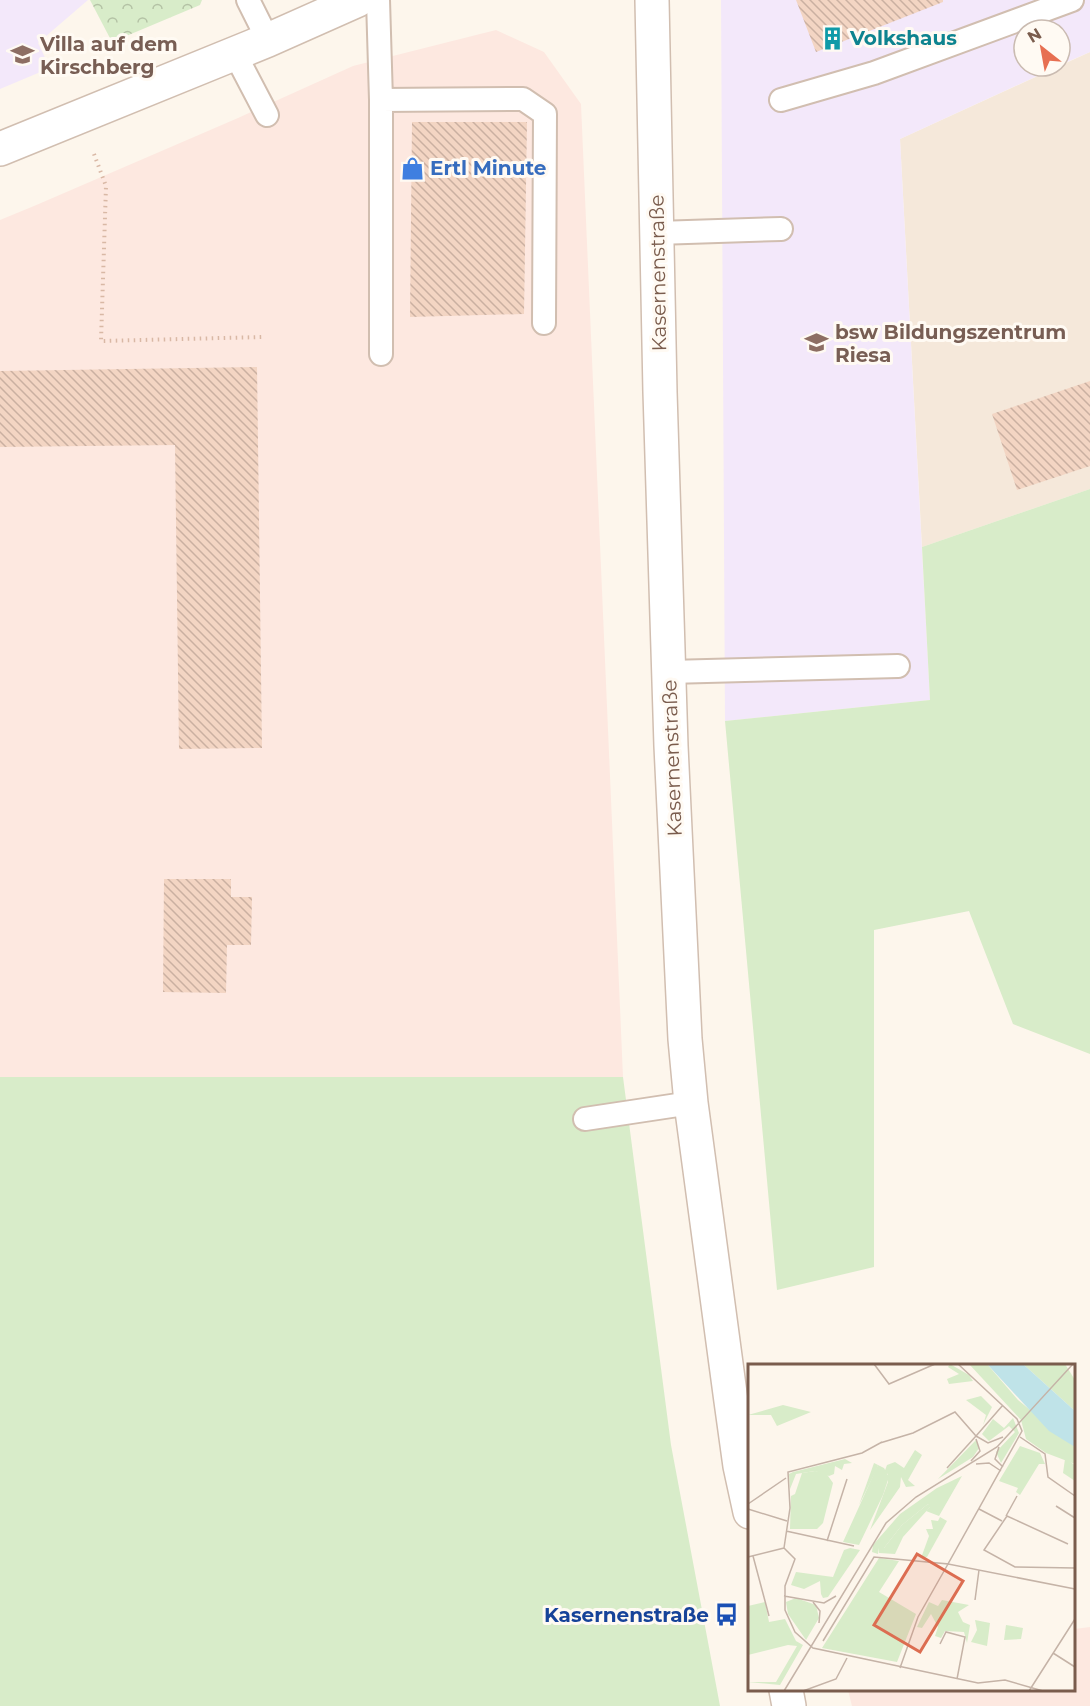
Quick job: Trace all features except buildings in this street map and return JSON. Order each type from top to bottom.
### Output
[{"type":"street","points":[[0,150],[235,54],[358,0]]},
{"type":"street","name":"Kasernenstraße","points":[[652,0],[660,403],[685,1039],[691,1104],[740,1466],[748,1503]]},
{"type":"street","points":[[786,1691],[789,1706]]},
{"type":"lane","points":[[248,0],[268,40]]},
{"type":"lane","points":[[378,0],[381,100],[381,354]]},
{"type":"lane","points":[[781,100],[874,73],[1072,0]]},
{"type":"lane","points":[[235,54],[267,115]]},
{"type":"lane","points":[[381,100],[523,99],[545,114],[544,323]]},
{"type":"lane","points":[[657,233],[781,229]]},
{"type":"lane","points":[[669,672],[898,666]]},
{"type":"lane","points":[[585,1119],[691,1104]]},
{"type":"path","points":[[81,116],[106,186],[102,341],[263,337]]},
{"type":"shaded area","name":"Villa auf dem Kirschberg","points":[[0,0],[88,0],[38,43],[50,68],[0,89]]},
{"type":"shaded area","name":"bsw Bildungszentrum Riesa","points":[[721,0],[1090,0],[1090,52],[1072,60],[1072,18],[1012,18],[1012,78],[1033,78],[900,139],[930,700],[725,721]]},
{"type":"shaded area","points":[[496,30],[544,52],[581,104],[623,1077],[0,1077],[0,220],[353,66]]},
{"type":"shaded area","points":[[1090,52],[1090,489],[922,547],[900,139],[1033,78],[1072,78],[1072,60]]},
{"type":"shaded area","points":[[1090,1627],[1090,1706],[852,1706],[848,1691],[1075,1691],[1075,1629]]},
{"type":"green space","points":[[90,0],[202,0],[200,5],[112,42]]},
{"type":"green space","points":[[1090,489],[1090,1054],[1013,1024],[969,911],[874,930],[874,1267],[777,1290],[725,721],[930,700],[922,547]]},
{"type":"green space","points":[[0,1077],[623,1077],[671,1445],[720,1706],[0,1706]]},
{"type":"place","name":"Volkshaus","points":[[832,38]]},
{"type":"place","name":"Villa auf dem Kirschberg","points":[[22,55]]},
{"type":"place","name":"Ertl Minute","points":[[412,168]]},
{"type":"place","name":"bsw Bildungszentrum Riesa","points":[[817,343]]},
{"type":"place","name":"Kasernenstraße","points":[[727,1615]]}]
